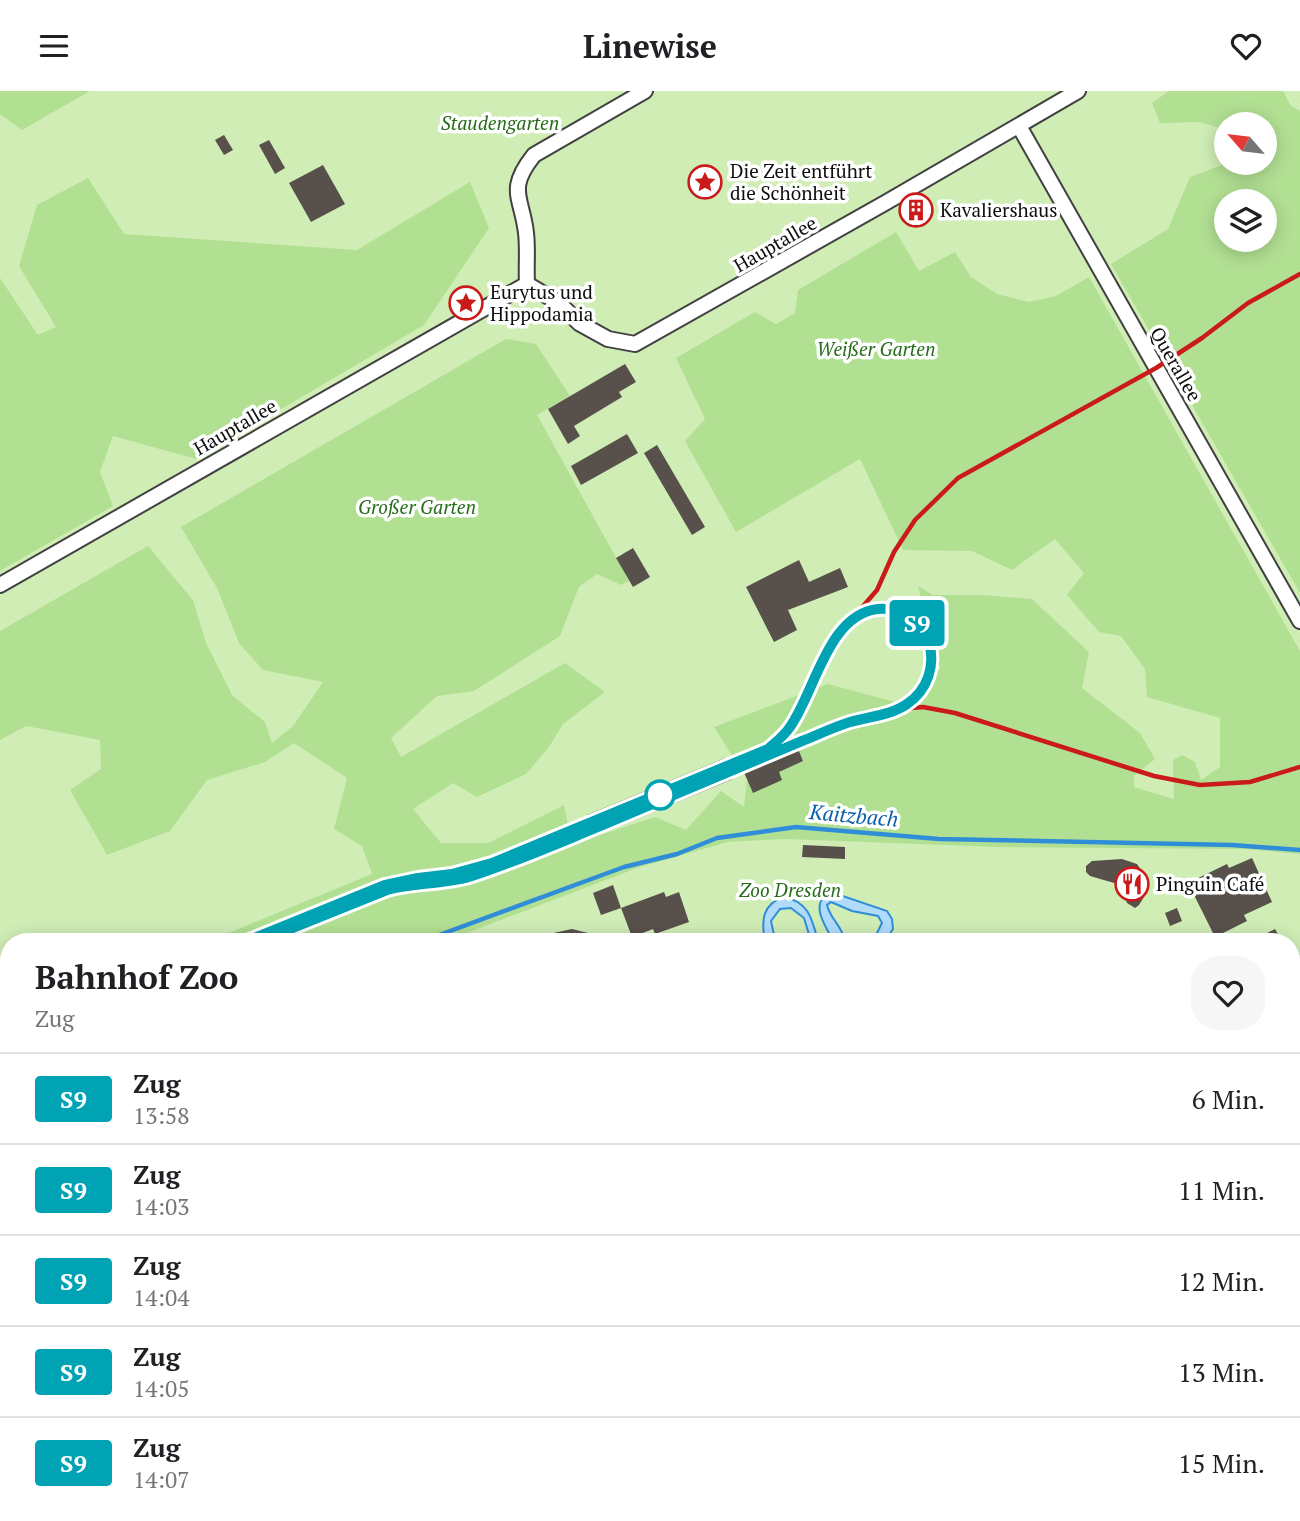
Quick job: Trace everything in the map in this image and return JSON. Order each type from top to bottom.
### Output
[{"type":"street","points":[[527,284],[526,233],[516,195],[522,170],[534,155],[645,91]]},
{"type":"street","name":"Hauptallee","points":[[0,585],[527,284],[559,303],[579,323],[608,339],[635,344],[1078,91]]},
{"type":"street","name":"Querallee","points":[[1019,126],[1300,621]]},
{"type":"green space","name":"Großer Garten","points":[[0,91],[1300,91],[1300,933],[0,933]]},
{"type":"green space","points":[[0,91],[90,91],[22,130],[0,114]]},
{"type":"green space","points":[[1169,91],[1283,91],[1291,106],[1300,111],[1300,593],[1111,264],[1168,229],[1190,177],[1214,168],[1214,175],[1278,175],[1278,112],[1214,112],[1214,126],[1199,122],[1160,123],[1152,103]]},
{"type":"green space","points":[[88,178],[124,234],[357,250],[470,182],[489,228],[424,325],[196,459],[113,436],[100,472],[113,506],[0,571],[0,278],[38,335],[56,327],[19,266],[37,205]]},
{"type":"green space","name":"Weißer Garten","points":[[896,232],[919,271],[955,252],[971,277],[997,294],[1029,302],[1056,296],[1089,277],[1300,651],[1300,854],[1245,849],[999,847],[785,839],[728,842],[637,868],[467,933],[228,933],[372,874],[362,846],[334,829],[347,778],[294,743],[265,762],[207,780],[170,831],[107,855],[70,790],[101,769],[100,740],[26,726],[0,740],[0,631],[148,546],[193,600],[206,643],[232,695],[265,722],[272,743],[293,726],[323,682],[263,670],[239,643],[217,588],[181,527],[506,339],[536,344],[570,396],[537,415],[629,581],[621,585],[597,574],[579,587],[560,636],[474,691],[437,696],[391,738],[401,757],[565,663],[605,692],[563,724],[549,747],[526,774],[477,797],[453,783],[413,809],[441,843],[488,843],[564,805],[572,844],[655,817],[686,830],[721,791],[744,807],[747,779],[714,727],[828,684],[910,706],[940,668],[918,586],[933,595],[1032,599],[1089,652],[1082,688],[1140,733],[1155,759],[1134,776],[1134,787],[1174,799],[1173,760],[1182,755],[1195,762],[1201,780],[1220,767],[1220,718],[1147,697],[1145,669],[1121,636],[1099,632],[1067,595],[1084,573],[1055,539],[1012,570],[972,551],[903,550],[860,459],[736,532],[685,441],[705,419],[676,358],[755,312],[776,324],[795,313],[798,290]]},
{"type":"water","points":[[828,891],[887,911],[892,919],[893,929],[890,933],[877,933],[882,923],[878,916],[852,911],[831,902],[827,905],[843,933],[829,933],[821,916],[820,903]]},
{"type":"water","points":[[784,897],[792,899],[804,907],[815,933],[809,933],[804,918],[791,908],[780,909],[771,921],[774,933],[764,933],[765,914],[777,900]]},
{"type":"building","points":[[224,135],[233,150],[224,155],[215,140]]},
{"type":"building","points":[[269,140],[285,168],[275,174],[259,145]]},
{"type":"building","points":[[323,165],[345,204],[311,222],[289,183]]},
{"type":"building","name":"Kavaliershaus","points":[[920,195],[930,215],[913,225],[902,205]]},
{"type":"building","points":[[625,364],[636,382],[619,392],[622,397],[574,426],[580,436],[568,444],[548,409]]},
{"type":"building","points":[[627,434],[638,453],[581,485],[571,466]]},
{"type":"building","points":[[657,445],[705,527],[692,535],[644,453]]},
{"type":"building","points":[[633,548],[650,577],[633,587],[616,558]]},
{"type":"building","points":[[799,560],[809,582],[840,568],[848,587],[788,610],[797,630],[774,642],[746,587]]},
{"type":"building","points":[[797,746],[803,761],[779,772],[782,780],[753,793],[743,770]]},
{"type":"building","points":[[725,758],[733,779],[596,836],[587,815]]},
{"type":"building","points":[[803,845],[845,847],[845,859],[802,857]]},
{"type":"building","points":[[1252,858],[1272,902],[1244,915],[1247,921],[1223,933],[1213,933],[1188,883],[1227,864],[1229,868]]},
{"type":"building","name":"Pinguin Café","points":[[1122,859],[1137,864],[1145,876],[1147,892],[1135,908],[1127,903],[1121,885],[1090,876],[1086,872],[1086,866],[1092,861]]},
{"type":"building","points":[[613,885],[621,908],[601,915],[593,893]]},
{"type":"building","points":[[664,892],[666,897],[679,892],[689,922],[658,933],[653,929],[642,933],[630,933],[621,908]]},
{"type":"building","points":[[1177,908],[1182,921],[1170,926],[1165,913]]},
{"type":"building","points":[[572,929],[588,933],[553,933]]},
{"type":"waterway","name":"Kaitzbach","points":[[445,933],[624,867],[677,854],[717,838],[796,827],[939,839],[1232,845],[1300,850]]},
{"type":"railway","points":[[267,933],[385,885],[452,874],[492,863],[768,749],[792,725],[833,641],[877,590],[894,552],[915,520],[958,478],[1156,368],[1248,303],[1300,274]]},
{"type":"railway","points":[[767,757],[836,727],[897,709],[911,700],[925,683],[931,664],[930,646],[923,630],[912,618],[896,611],[877,610],[856,617]]},
{"type":"railway","points":[[900,709],[923,707],[955,713],[1154,776],[1200,785],[1250,782],[1300,767]]},
{"type":"train","name":"S9","points":[[267,933],[385,885],[472,870],[492,863],[768,749],[781,739],[792,725],[833,641],[853,619],[868,610],[891,608],[906,613],[926,635],[932,650],[930,675],[923,688],[902,707],[845,723],[759,761],[474,876],[402,885],[280,933]]},
{"type":"place","name":"Die Zeit entführt die Schönheit","points":[[705,182]]},
{"type":"place","name":"Kavaliershaus","points":[[916,210]]},
{"type":"place","name":"Eurytus und Hippodamia","points":[[466,303]]},
{"type":"place","name":"Pinguin Café","points":[[1132,884]]},
{"type":"park label","name":"Staudengarten","points":[[500,123]]},
{"type":"park label","name":"Zoo Dresden","points":[[790,890]]}]
